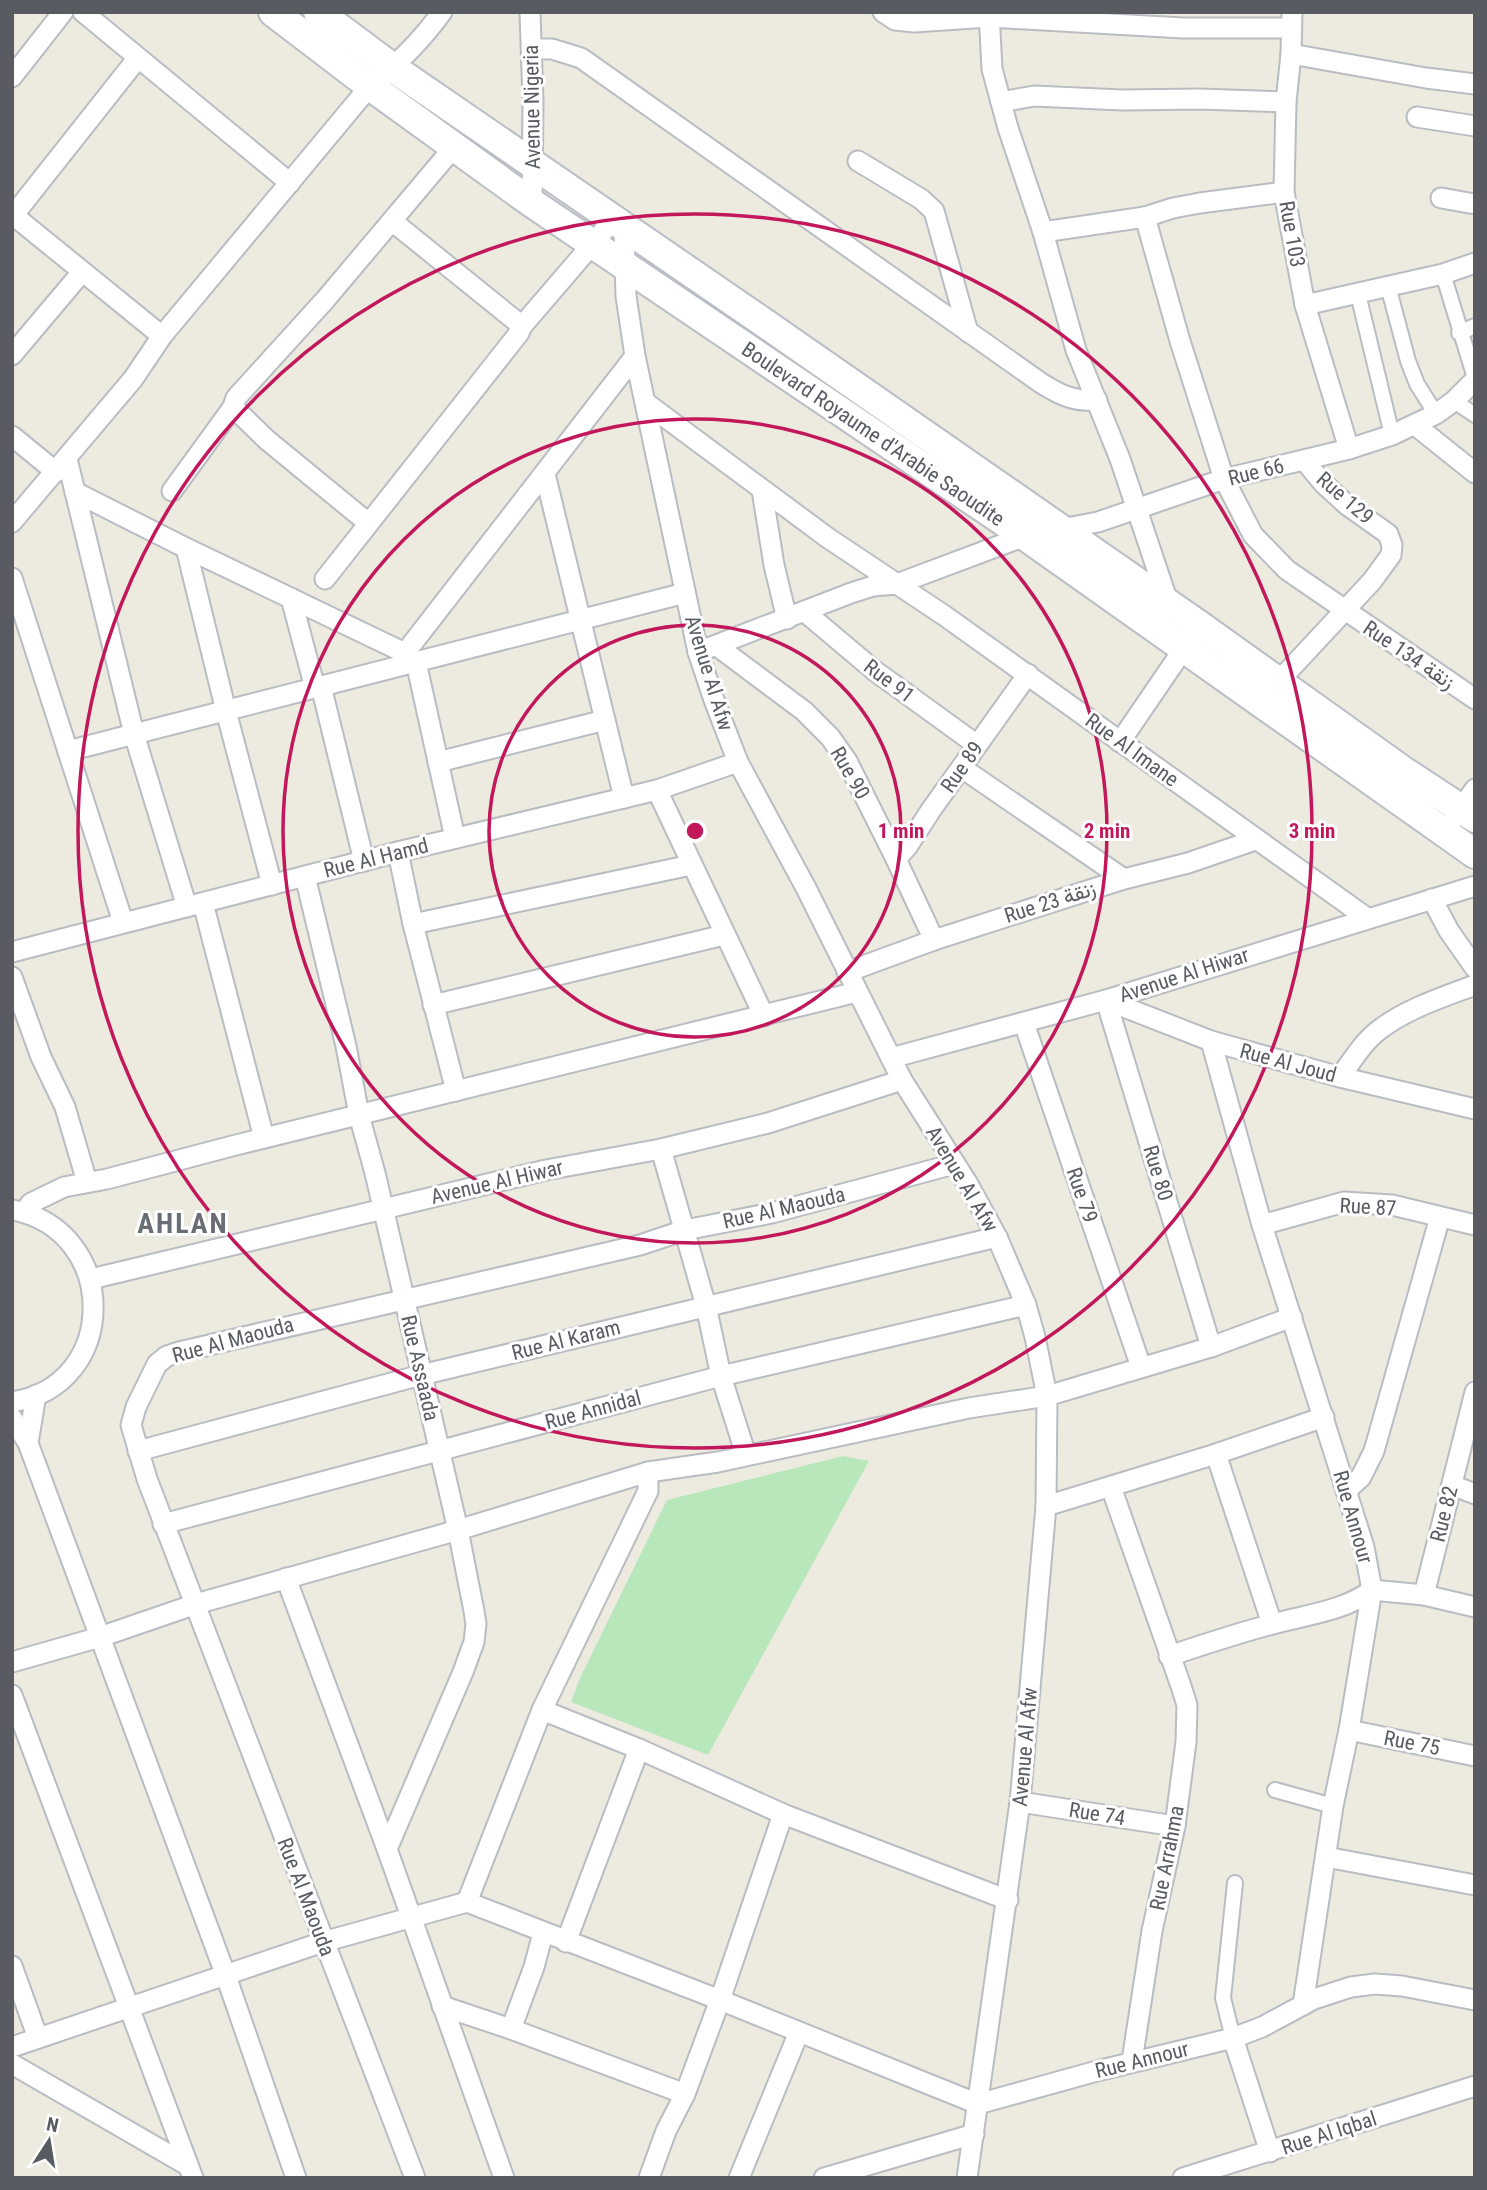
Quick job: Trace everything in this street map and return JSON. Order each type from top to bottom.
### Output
[{"type":"main road","name":"Boulevard Royaume d'Arabie Saoudite","points":[[273,12],[370,86],[533,203],[1025,536],[1192,637],[1278,682],[1402,770],[1470,805]]},
{"type":"main road","name":"Boulevard Royaume d'Arabie Saoudite","points":[[318,12],[393,68],[533,162],[618,224],[1170,606],[1192,637],[1475,854]]},
{"type":"street","points":[[12,77],[63,12]]},
{"type":"street","points":[[83,12],[290,183]]},
{"type":"street","points":[[12,522],[133,379],[162,336],[370,86],[393,68],[425,35],[442,12]]},
{"type":"street","name":"Avenue Nigeria","points":[[530,12],[533,203]]},
{"type":"street","points":[[883,12],[895,20],[914,22],[989,15],[1183,28],[1291,20]]},
{"type":"street","points":[[989,15],[992,69],[1043,232],[1076,351],[1120,459],[1170,606]]},
{"type":"street","name":"Rue 103","points":[[1291,20],[1284,192],[1305,305],[1349,449]]},
{"type":"street","points":[[532,48],[565,52],[590,64],[1062,396],[1082,401],[1097,400]]},
{"type":"street","points":[[1291,54],[1475,84]]},
{"type":"street","points":[[137,59],[13,216],[162,336]]},
{"type":"street","points":[[1001,102],[1034,96],[1286,102]]},
{"type":"street","points":[[1417,117],[1475,126]]},
{"type":"street","points":[[172,491],[233,407],[236,398],[454,147]]},
{"type":"street","points":[[858,161],[921,199],[934,211],[968,332]]},
{"type":"street","points":[[1043,232],[1145,216],[1173,208],[1284,192]]},
{"type":"street","points":[[1441,198],[1475,204]]},
{"type":"street","name":"Rue 134 زنقة","points":[[1145,216],[1180,341],[1224,479],[1253,535],[1287,570],[1475,699]]},
{"type":"street","points":[[392,221],[522,326]]},
{"type":"street","points":[[325,579],[522,326],[595,244],[618,224]]},
{"type":"street","name":"Avenue Al Afw","points":[[618,224],[635,356],[685,593],[707,649],[738,762],[806,888],[902,1080],[968,1184],[997,1237],[1026,1306],[1047,1396],[1046,1506],[1020,1802],[967,2178]]},
{"type":"street","points":[[1305,305],[1443,274],[1475,263]]},
{"type":"street","points":[[12,355],[82,272]]},
{"type":"street","points":[[1443,274],[1475,379]]},
{"type":"street","points":[[1388,286],[1408,361],[1417,384],[1436,414]]},
{"type":"street","points":[[1358,294],[1392,435]]},
{"type":"street","points":[[1459,332],[1475,326]]},
{"type":"street","points":[[411,657],[635,356]]},
{"type":"street","name":"Rue 66","points":[[1025,536],[1098,522],[1224,479],[1349,449],[1392,435],[1436,414],[1454,401],[1475,379]]},
{"type":"street","points":[[1454,401],[1475,415]]},
{"type":"street","name":"Rue Al Imane","points":[[646,403],[828,538],[1028,674],[1255,840],[1367,918]]},
{"type":"street","points":[[233,407],[267,440],[367,522]]},
{"type":"street","points":[[1415,425],[1475,473]]},
{"type":"street","points":[[12,436],[61,466],[75,492],[134,734],[195,905],[264,1138]]},
{"type":"street","name":"Rue 129","points":[[1304,460],[1323,483],[1347,505],[1388,534],[1392,545],[1387,564],[1344,611]]},
{"type":"street","points":[[545,474],[624,798]]},
{"type":"street","points":[[762,490],[774,565],[796,616]]},
{"type":"street","points":[[75,492],[411,657],[455,838]]},
{"type":"street","points":[[707,649],[873,586],[897,584],[1025,536]]},
{"type":"street","points":[[186,548],[272,885]]},
{"type":"street","points":[[12,578],[123,922]]},
{"type":"street","points":[[68,751],[318,687],[411,657],[580,620],[685,593]]},
{"type":"street","points":[[291,598],[365,861]]},
{"type":"street","points":[[1278,682],[1344,611]]},
{"type":"street","name":"Rue 91","points":[[796,616],[978,745]]},
{"type":"street","points":[[1120,742],[1192,637]]},
{"type":"street","name":"Rue 90","points":[[707,649],[804,711],[825,731],[847,761],[934,940]]},
{"type":"street","name":"Rue 89","points":[[896,859],[1028,674]]},
{"type":"street","points":[[438,762],[605,720]]},
{"type":"street","name":"Rue Al Hamd","points":[[12,951],[398,852],[657,790],[738,762]]},
{"type":"street","points":[[962,768],[1124,879]]},
{"type":"street","points":[[657,790],[764,1016]]},
{"type":"street","points":[[1443,832],[1470,805]]},
{"type":"street","name":"Rue 23 زنقة","points":[[847,972],[934,940],[1255,840]]},
{"type":"street","points":[[398,852],[413,924],[456,1091]]},
{"type":"street","points":[[413,924],[691,865]]},
{"type":"street","name":"Rue Assaada","points":[[305,876],[440,1451],[476,1624],[474,1642],[463,1672],[387,1849]]},
{"type":"street","name":"Avenue Al Hiwar","points":[[891,1058],[1106,1000],[1475,886]]},
{"type":"street","points":[[1432,899],[1448,931],[1475,968]]},
{"type":"street","points":[[433,1005],[724,936]]},
{"type":"street","points":[[12,976],[41,1057],[65,1107],[87,1182]]},
{"type":"street","points":[[1340,1077],[1379,1030],[1407,1013],[1475,985]]},
{"type":"street","points":[[18,1211],[64,1186],[107,1180],[264,1138],[857,992]]},
{"type":"street","name":"Rue Al Joud","points":[[1106,1000],[1210,1041],[1340,1077],[1475,1109]]},
{"type":"street","name":"Rue 80","points":[[1106,1000],[1211,1346]]},
{"type":"street","name":"Rue 79","points":[[1024,1023],[1141,1367]]},
{"type":"street","name":"Rue Annour","points":[[1210,1041],[1262,1225],[1364,1547],[1372,1590],[1349,1731],[1333,1806],[1303,2005]]},
{"type":"street","name":"Avenue Al Hiwar","points":[[91,1279],[546,1170],[661,1149],[768,1123],[902,1080]]},
{"type":"street","points":[[661,1149],[706,1306],[721,1376],[746,1455]]},
{"type":"street","name":"Rue Al Maouda","points":[[415,2178],[163,1524],[138,1451],[131,1425],[136,1407],[157,1364],[167,1356],[640,1245],[685,1230],[772,1213],[954,1164]]},
{"type":"street","name":"Rue 87","points":[[1262,1225],[1344,1202],[1392,1205],[1475,1225]]},
{"type":"street","points":[[12,1402],[36,1395],[68,1372],[85,1347],[94,1319],[91,1279],[81,1257],[66,1237],[47,1222],[18,1211]]},
{"type":"street","points":[[1346,1491],[1367,1468],[1374,1451],[1440,1217]]},
{"type":"street","name":"Rue Al Karam","points":[[138,1451],[421,1375],[997,1237]]},
{"type":"street","name":"Rue Annidal","points":[[163,1524],[721,1376],[1026,1306]]},
{"type":"street","points":[[12,1662],[100,1637],[196,1604],[458,1530],[648,1472],[718,1462],[969,1408],[1047,1396],[1211,1346],[1292,1317]]},
{"type":"street","name":"Rue 82","points":[[1424,1595],[1475,1392]]},
{"type":"street","points":[[28,1443],[36,1395]]},
{"type":"street","points":[[1046,1506],[1216,1454],[1324,1417]]},
{"type":"street","points":[[12,1418],[28,1443],[226,1976],[296,2178]]},
{"type":"street","points":[[1216,1454],[1272,1624]]},
{"type":"street","points":[[467,1902],[542,1710],[648,1491],[648,1472]]},
{"type":"street","points":[[1452,1485],[1475,1494]]},
{"type":"street","name":"Rue Arrahma","points":[[1111,1487],[1187,1705],[1188,1723],[1175,1826],[1152,1931],[1132,2062]]},
{"type":"street","points":[[286,1578],[387,1849],[504,2178]]},
{"type":"street","points":[[1169,1656],[1272,1624],[1328,1610],[1363,1597],[1372,1590],[1424,1595],[1475,1607]]},
{"type":"street","points":[[12,1695],[190,2171]]},
{"type":"street","points":[[542,1710],[639,1749],[783,1814],[1007,1900]]},
{"type":"street","name":"Rue 75","points":[[1349,1731],[1475,1756]]},
{"type":"street","points":[[566,1942],[639,1749]]},
{"type":"street","points":[[1275,1790],[1333,1806]]},
{"type":"street","name":"Rue 74","points":[[1020,1802],[1175,1826]]},
{"type":"street","points":[[649,2178],[666,2131],[685,2094],[720,2000],[783,1814]]},
{"type":"street","points":[[1326,1857],[1475,1885]]},
{"type":"street","points":[[1235,1883],[1223,1998],[1233,2038],[1270,2152]]},
{"type":"street","points":[[12,2047],[323,1942],[467,1902],[978,2104]]},
{"type":"street","points":[[511,2029],[534,1967],[543,1933]]},
{"type":"street","points":[[12,1966],[38,2038]]},
{"type":"street","name":"Rue Annour","points":[[978,2104],[1233,2038],[1262,2027],[1303,2005],[1351,1987],[1375,1984],[1402,1986],[1475,2000]]},
{"type":"street","points":[[442,2006],[685,2094]]},
{"type":"street","points":[[739,2178],[799,2032]]},
{"type":"street","points":[[12,2064],[190,2171]]},
{"type":"street","name":"Rue Al Iqbal","points":[[1194,2176],[1475,2086]]},
{"type":"street","points":[[824,2178],[974,2134]]},
{"type":"green space","points":[[843,1456],[869,1461],[708,1755],[571,1702],[580,1678],[667,1500]]},
{"type":"district","name":"AHLAN","points":[[183,1223]]}]
